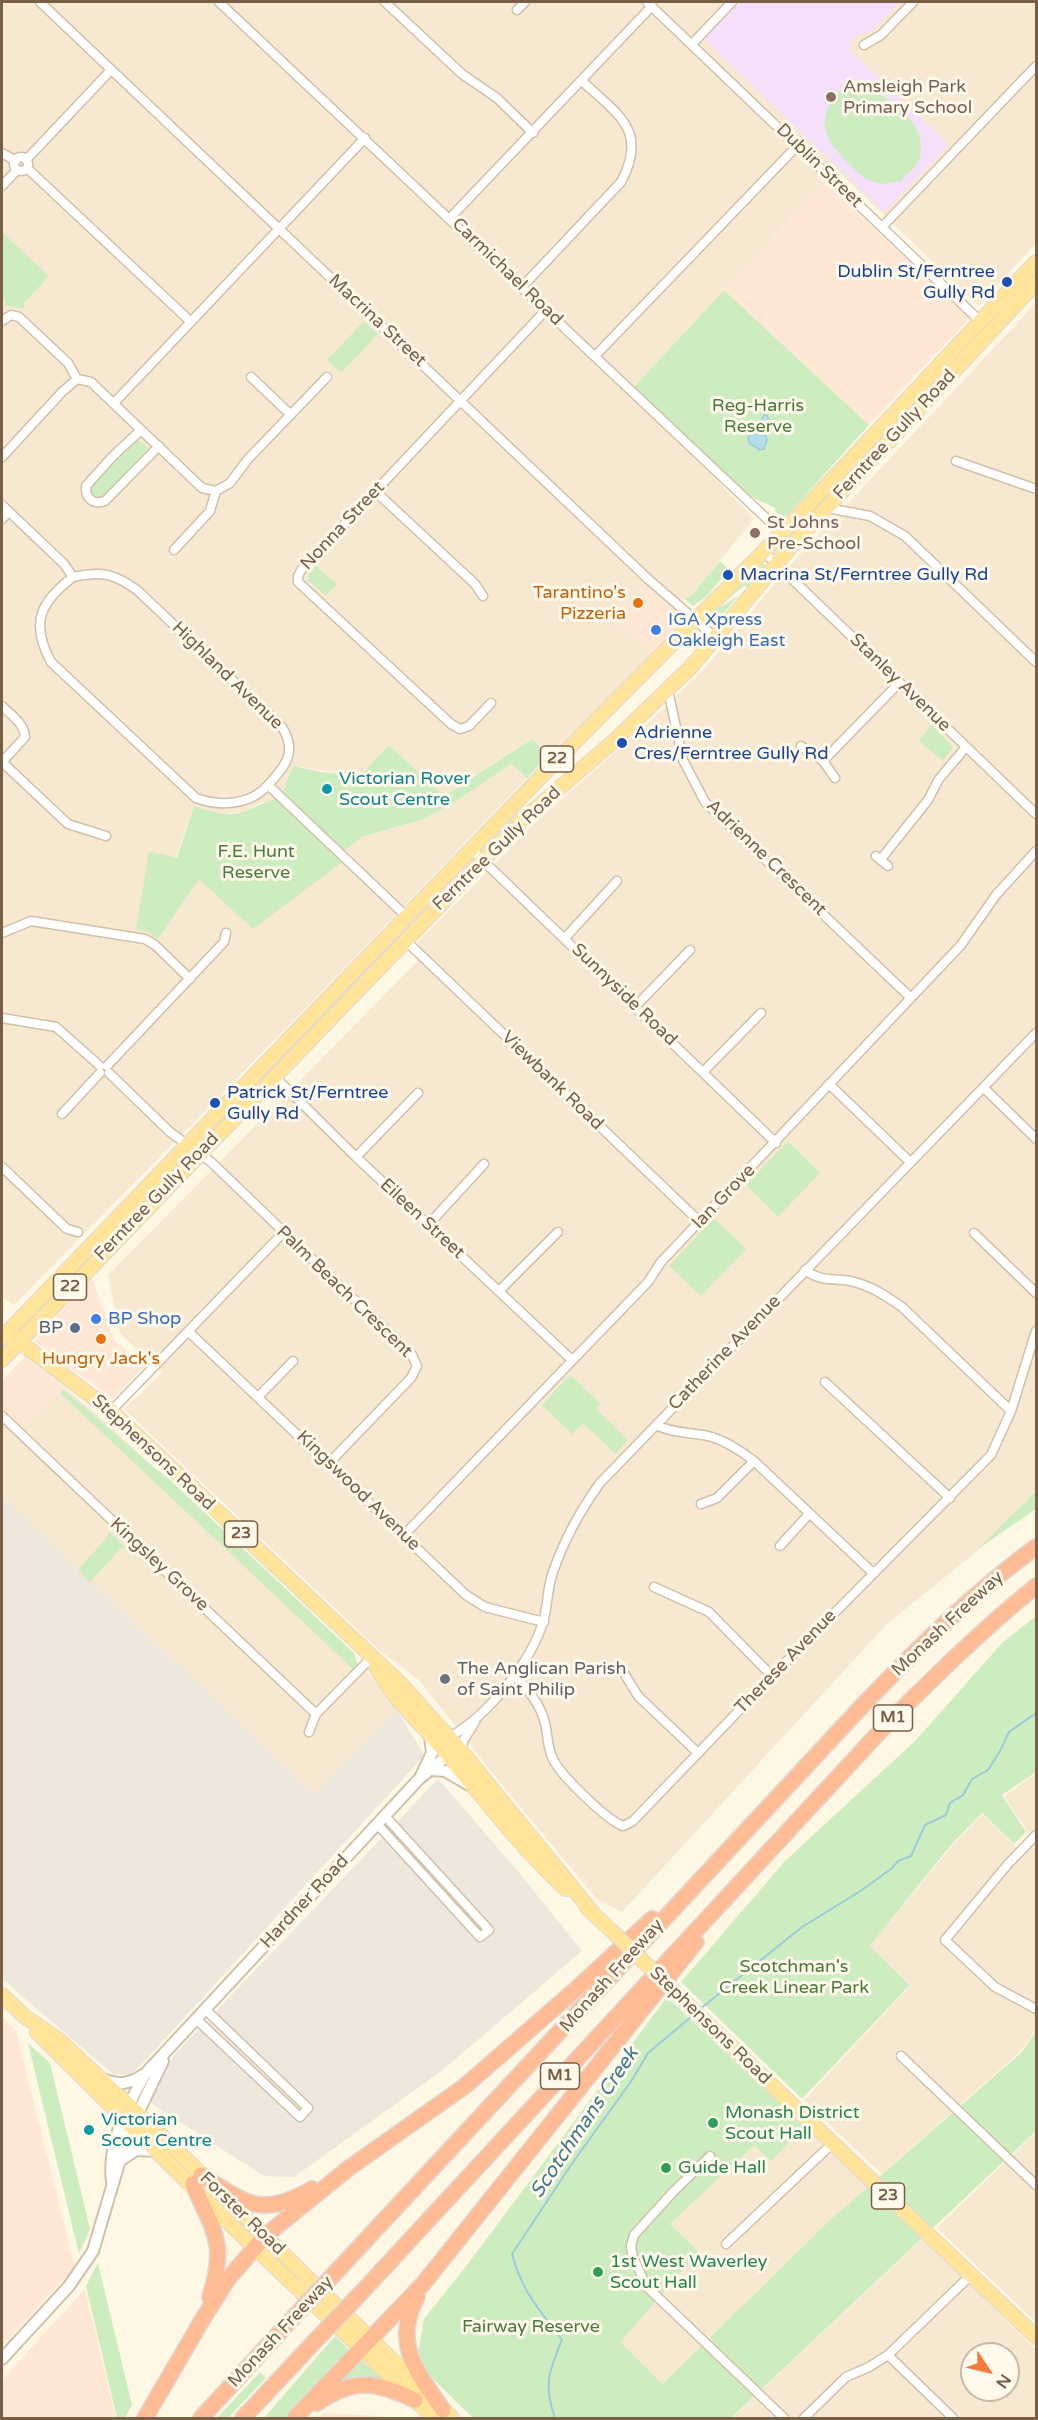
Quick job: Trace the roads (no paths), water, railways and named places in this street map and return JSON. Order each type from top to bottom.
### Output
[{"type":"highway","name":"Monash Freeway","points":[[201,2418],[555,2039],[730,1846],[910,1656],[1036,1547]]},
{"type":"highway","name":"Monash Freeway","points":[[243,2418],[760,1859],[940,1670],[1036,1586]]},
{"type":"highway","points":[[145,2418],[228,2279],[260,2241],[349,2169],[465,2086],[574,1991],[730,1846]]},
{"type":"highway","points":[[295,2418],[423,2284],[626,2033],[760,1859]]},
{"type":"highway","points":[[197,2180],[247,2203],[270,2205],[284,2203],[304,2194],[349,2169]]},
{"type":"highway","points":[[197,2180],[218,2242],[218,2268],[204,2317]]},
{"type":"highway","points":[[423,2284],[407,2325],[407,2348],[417,2371],[443,2416]]},
{"type":"highway","points":[[295,2418],[326,2397],[355,2385],[385,2386],[415,2400]]},
{"type":"main road","name":"Ferntree Gully Road","points":[[3,1333],[471,849],[764,552],[1036,262]]},
{"type":"main road","name":"Ferntree Gully Road","points":[[2,1360],[521,821],[668,690],[716,638],[793,544],[1036,283]]},
{"type":"main road","name":"Stephensons Road","points":[[3,1333],[19,1341],[111,1411],[401,1684],[462,1752],[593,1913]]},
{"type":"main road","name":"Stephensons Road","points":[[371,1658],[388,1687],[448,1755],[499,1819],[552,1877],[593,1913],[1036,2337]]},
{"type":"main road","points":[[448,1755],[449,1737]]},
{"type":"main road","name":"Forster Road","points":[[2,1995],[24,2016],[40,2036],[130,2116],[443,2416]]},
{"type":"main road","name":"Forster Road","points":[[24,2016],[59,2040],[99,2078],[157,2151],[197,2180]]},
{"type":"main road","name":"Forster Road","points":[[367,2344],[415,2400],[443,2416]]},
{"type":"street","name":"Macrina Street","points":[[39,2],[647,578],[716,638]]},
{"type":"street","name":"Carmichael Road","points":[[219,2],[793,544]]},
{"type":"street","points":[[385,2],[462,74],[497,98],[532,133]]},
{"type":"street","points":[[517,10],[525,2]]},
{"type":"street","points":[[692,44],[732,2]]},
{"type":"street","points":[[864,45],[881,35],[913,2]]},
{"type":"street","points":[[450,218],[582,81],[650,4]]},
{"type":"street","name":"Dublin Street","points":[[650,4],[992,331]]},
{"type":"street","points":[[882,227],[1036,66]]},
{"type":"street","points":[[26,164],[111,70]]},
{"type":"street","points":[[522,287],[621,182],[629,168],[633,152],[632,138],[625,122],[582,81]]},
{"type":"street","points":[[114,403],[365,138]]},
{"type":"street","points":[[595,356],[797,146]]},
{"type":"street","points":[[2,153],[16,165]]},
{"type":"street","points":[[2,186],[21,158],[190,322]]},
{"type":"street","name":"Nonna Street","points":[[490,703],[469,726],[460,729],[451,724],[298,582],[298,576],[375,490],[546,310]]},
{"type":"street","points":[[3,320],[11,315],[19,317],[68,363],[77,379],[91,382],[202,488],[216,491],[230,483],[248,459],[327,376]]},
{"type":"street","points":[[251,377],[291,415]]},
{"type":"street","points":[[2,457],[62,392],[77,379]]},
{"type":"street","points":[[141,430],[86,486],[86,492],[93,502],[105,501],[159,447]]},
{"type":"street","points":[[957,461],[1036,489]]},
{"type":"street","points":[[375,490],[475,584],[483,596]]},
{"type":"street","points":[[174,550],[210,511],[216,491]]},
{"type":"street","points":[[2,505],[64,564],[73,577]]},
{"type":"street","points":[[827,508],[870,516],[905,536],[1036,662]]},
{"type":"street","points":[[2,519],[9,512]]},
{"type":"street","name":"Stanley Avenue","points":[[764,552],[1036,814]]},
{"type":"street","name":"Highland Avenue","points":[[96,573],[115,576],[137,590],[282,727],[287,735],[290,750],[287,764],[268,785],[254,797],[237,803],[205,801],[196,798],[51,662],[39,634],[41,618],[53,593],[73,577],[96,573]]},
{"type":"street","points":[[823,761],[899,682]]},
{"type":"street","name":"Adrienne Crescent","points":[[668,690],[683,760],[705,802],[911,998]]},
{"type":"street","points":[[2,706],[20,724],[25,737],[2,762],[68,824],[106,836]]},
{"type":"street","points":[[801,746],[823,761],[835,778]]},
{"type":"street","points":[[882,860],[928,800],[939,779],[966,747]]},
{"type":"street","points":[[268,785],[406,916]]},
{"type":"street","name":"Sunnyside Road","points":[[471,849],[776,1143]]},
{"type":"street","name":"Ian Grove","points":[[404,1535],[648,1282],[661,1262],[961,945],[996,895],[1036,851]]},
{"type":"street","points":[[565,938],[617,881]]},
{"type":"street","points":[[2,933],[31,921],[144,939],[155,945],[190,979]]},
{"type":"street","points":[[62,1114],[224,942],[226,933]]},
{"type":"street","name":"Viewbank Road","points":[[405,940],[699,1222]]},
{"type":"street","points":[[635,1006],[690,950]]},
{"type":"street","points":[[703,1072],[761,1013]]},
{"type":"street","name":"Palm Beach Crescent","points":[[2,1018],[56,1027],[170,1132],[211,1162],[412,1355],[417,1366],[411,1378],[328,1463]]},
{"type":"street","name":"Catherine Avenue","points":[[449,1737],[480,1714],[515,1676],[530,1653],[544,1622],[552,1574],[580,1511],[600,1483],[1036,1033]]},
{"type":"street","name":"Eileen Street","points":[[274,1076],[356,1157],[572,1360]]},
{"type":"street","points":[[829,1084],[910,1162]]},
{"type":"street","points":[[984,1088],[1036,1139]]},
{"type":"street","points":[[356,1157],[418,1093]]},
{"type":"street","points":[[429,1224],[484,1164]]},
{"type":"street","points":[[5,1169],[67,1229],[78,1232]]},
{"type":"street","points":[[111,1411],[284,1232]]},
{"type":"street","points":[[500,1291],[558,1232]]},
{"type":"street","points":[[974,1233],[1036,1293]]},
{"type":"street","points":[[805,1270],[816,1278],[851,1282],[887,1297],[902,1308],[1011,1411]]},
{"type":"street","name":"Therese Avenue","points":[[515,1676],[531,1693],[540,1708],[553,1760],[613,1822],[623,1826],[633,1821],[772,1676],[991,1455],[1011,1411],[1036,1331]]},
{"type":"street","name":"Kingswood Avenue","points":[[189,1332],[466,1595],[485,1606],[544,1622]]},
{"type":"street","points":[[258,1397],[293,1362]]},
{"type":"street","points":[[825,1382],[950,1498]]},
{"type":"street","name":"Kingsley Grove","points":[[2,1416],[316,1714]]},
{"type":"street","points":[[656,1425],[667,1430],[713,1438],[735,1448],[754,1461],[873,1573]]},
{"type":"street","points":[[701,1504],[717,1498],[754,1461]]},
{"type":"street","points":[[780,1546],[810,1514]]},
{"type":"street","points":[[654,1587],[709,1612],[772,1676]]},
{"type":"street","points":[[309,1732],[316,1714],[371,1658]]},
{"type":"street","points":[[624,1674],[638,1695],[698,1753]]},
{"type":"street","name":"Catherine Avenue","points":[[462,1752],[464,1739],[480,1714]]},
{"type":"street","points":[[419,1779],[431,1756],[430,1736]]},
{"type":"street","name":"Hardner Road","points":[[130,2116],[145,2074],[419,1779],[448,1755]]},
{"type":"street","points":[[432,1770],[445,1771],[472,1787]]},
{"type":"street","points":[[381,1820],[448,1884],[489,1930],[480,1937],[381,1820]]},
{"type":"street","points":[[1036,1835],[1008,1864],[945,1940],[995,1987],[1036,2009]]},
{"type":"street","points":[[440,1891],[448,1884]]},
{"type":"street","points":[[196,2019],[300,2117],[308,2108],[205,2009]]},
{"type":"street","name":"Hardner Road","points":[[130,2116],[167,2052]]},
{"type":"street","points":[[901,2056],[1036,2185]]},
{"type":"street","points":[[252,2072],[260,2064]]},
{"type":"street","points":[[99,2078],[117,2084],[126,2084],[145,2074]]},
{"type":"street","points":[[2,2359],[82,2269],[100,2232],[112,2182],[121,2160],[130,2116]]},
{"type":"street","points":[[112,2182],[110,2165],[113,2147],[130,2116]]},
{"type":"street","points":[[726,2244],[833,2144]]},
{"type":"street","points":[[121,2160],[136,2150],[157,2151]]},
{"type":"street","points":[[710,2156],[634,2235],[631,2246],[632,2254],[646,2286],[784,2418]]},
{"type":"street","points":[[804,2418],[846,2377],[869,2367],[888,2355],[971,2275]]},
{"type":"street","points":[[888,2355],[952,2418]]},
{"type":"water","points":[[764,415],[767,415],[769,422],[756,434],[766,436],[767,440],[764,449],[760,450],[749,443],[748,437],[758,427]]},
{"type":"waterway","name":"Scotchmans Creek","points":[[700,2009],[802,1927],[859,1892],[891,1869],[898,1861],[911,1856],[925,1825],[946,1815],[950,1803],[963,1795],[972,1779],[988,1770],[1009,1732],[1036,1713]]},
{"type":"waterway","name":"Scotchmans Creek","points":[[555,2418],[549,2396],[549,2378],[562,2340],[526,2290],[512,2254],[571,2165],[632,2080],[648,2053],[691,2017]]},
{"type":"place","name":"Amsleigh Park Primary School","points":[[831,97]]},
{"type":"place","name":"Dublin St/Ferntree Gully Rd","points":[[1007,282]]},
{"type":"place","name":"St Johns Pre-School","points":[[755,533]]},
{"type":"place","name":"Macrina St/Ferntree Gully Rd","points":[[728,575]]},
{"type":"place","name":"Tarantino's Pizzeria","points":[[638,603]]},
{"type":"place","name":"IGA Xpress Oakleigh East","points":[[656,630]]},
{"type":"place","name":"Adrienne Cres/Ferntree Gully Rd","points":[[622,743]]},
{"type":"place","name":"Victorian Rover Scout Centre","points":[[327,789]]},
{"type":"place","name":"Patrick St/Ferntree Gully Rd","points":[[215,1103]]},
{"type":"place","name":"BP Shop","points":[[96,1319]]},
{"type":"place","name":"BP","points":[[75,1328]]},
{"type":"place","name":"Hungry Jack's","points":[[101,1339]]},
{"type":"place","name":"The Anglican Parish of Saint Philip","points":[[445,1679]]},
{"type":"place","name":"Monash District Scout Hall","points":[[713,2123]]},
{"type":"place","name":"Victorian Scout Centre","points":[[89,2130]]},
{"type":"place","name":"Guide Hall","points":[[666,2168]]},
{"type":"place","name":"1st West Waverley Scout Hall","points":[[598,2272]]},
{"type":"park label","name":"Reg-Harris Reserve","points":[[758,416]]},
{"type":"park label","name":"F.E. Hunt Reserve","points":[[256,862]]},
{"type":"park label","name":"Scotchman's Creek Linear Park","points":[[794,1977]]},
{"type":"park label","name":"Fairway Reserve","points":[[531,2327]]}]
